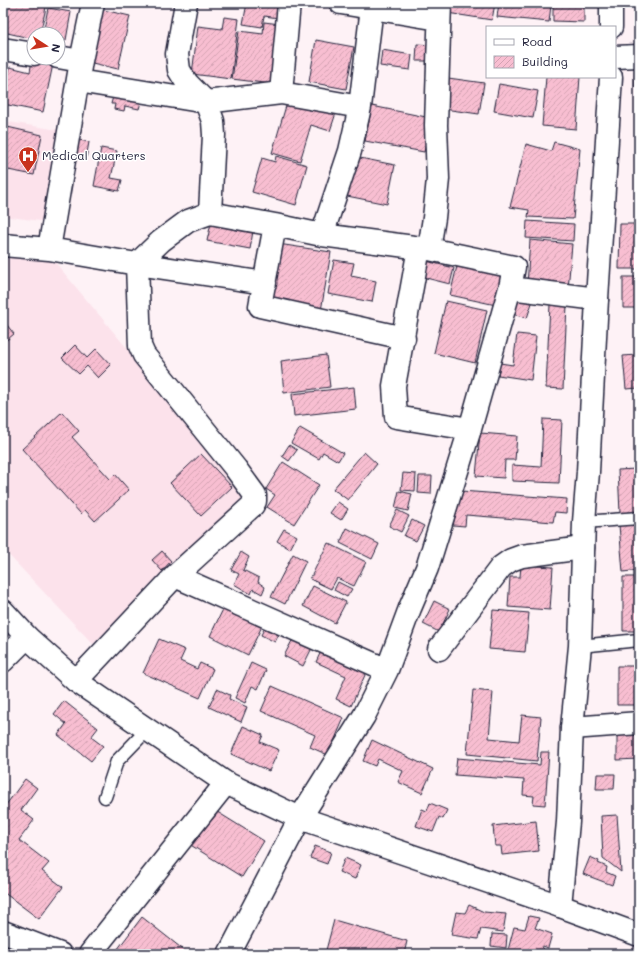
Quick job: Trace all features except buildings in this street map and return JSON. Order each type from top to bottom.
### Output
[{"type":"street","points":[[49,249],[93,3]]},
{"type":"street","points":[[186,3],[177,54],[179,70],[187,83],[206,102],[213,121],[214,135],[210,213]]},
{"type":"street","points":[[281,94],[289,3]]},
{"type":"street","points":[[341,3],[372,7],[439,11],[436,124],[438,179],[434,218],[424,249],[394,386],[396,417],[470,429]]},
{"type":"street","points":[[610,3],[610,26]]},
{"type":"street","points":[[322,235],[350,151],[360,107],[372,7]]},
{"type":"street","points":[[3,49],[26,53]]},
{"type":"street","points":[[616,57],[639,56]]},
{"type":"street","points":[[66,62],[80,71],[206,102],[281,94],[360,107]]},
{"type":"street","points":[[560,906],[568,822],[572,728],[580,646],[584,522],[611,78]]},
{"type":"street","points":[[76,681],[175,576],[253,505],[256,498],[236,469],[144,355],[140,346],[137,264],[161,241],[188,221],[210,213],[322,235],[424,249],[514,267],[510,288],[470,429],[427,568],[410,608],[387,670],[364,716],[300,818],[229,954]]},
{"type":"street","points":[[275,225],[260,306],[404,338]]},
{"type":"street","points":[[3,245],[49,249],[265,283]]},
{"type":"street","points":[[510,288],[597,298]]},
{"type":"street","points":[[439,649],[501,567],[511,560],[522,556],[583,548]]},
{"type":"street","points":[[175,576],[387,670]]},
{"type":"street","points":[[3,611],[26,637],[76,681],[226,783],[300,818],[560,906],[639,935]]},
{"type":"street","points":[[3,661],[26,637]]},
{"type":"street","points":[[572,728],[639,723]]},
{"type":"street","points":[[90,954],[226,783]]},
{"type":"street","points":[[3,932],[60,954]]},
{"type":"lane","points":[[584,522],[639,518]]},
{"type":"lane","points":[[580,646],[639,640]]},
{"type":"lane","points":[[105,797],[117,761],[148,729]]},
{"type":"shaded area","name":"Medical Quarters","points":[[3,121],[58,130],[48,222],[3,216]]},
{"type":"shaded area","points":[[3,257],[54,261],[250,495],[93,644],[3,549]]},
{"type":"place","name":"Medical Quarters","points":[[28,173]]}]
